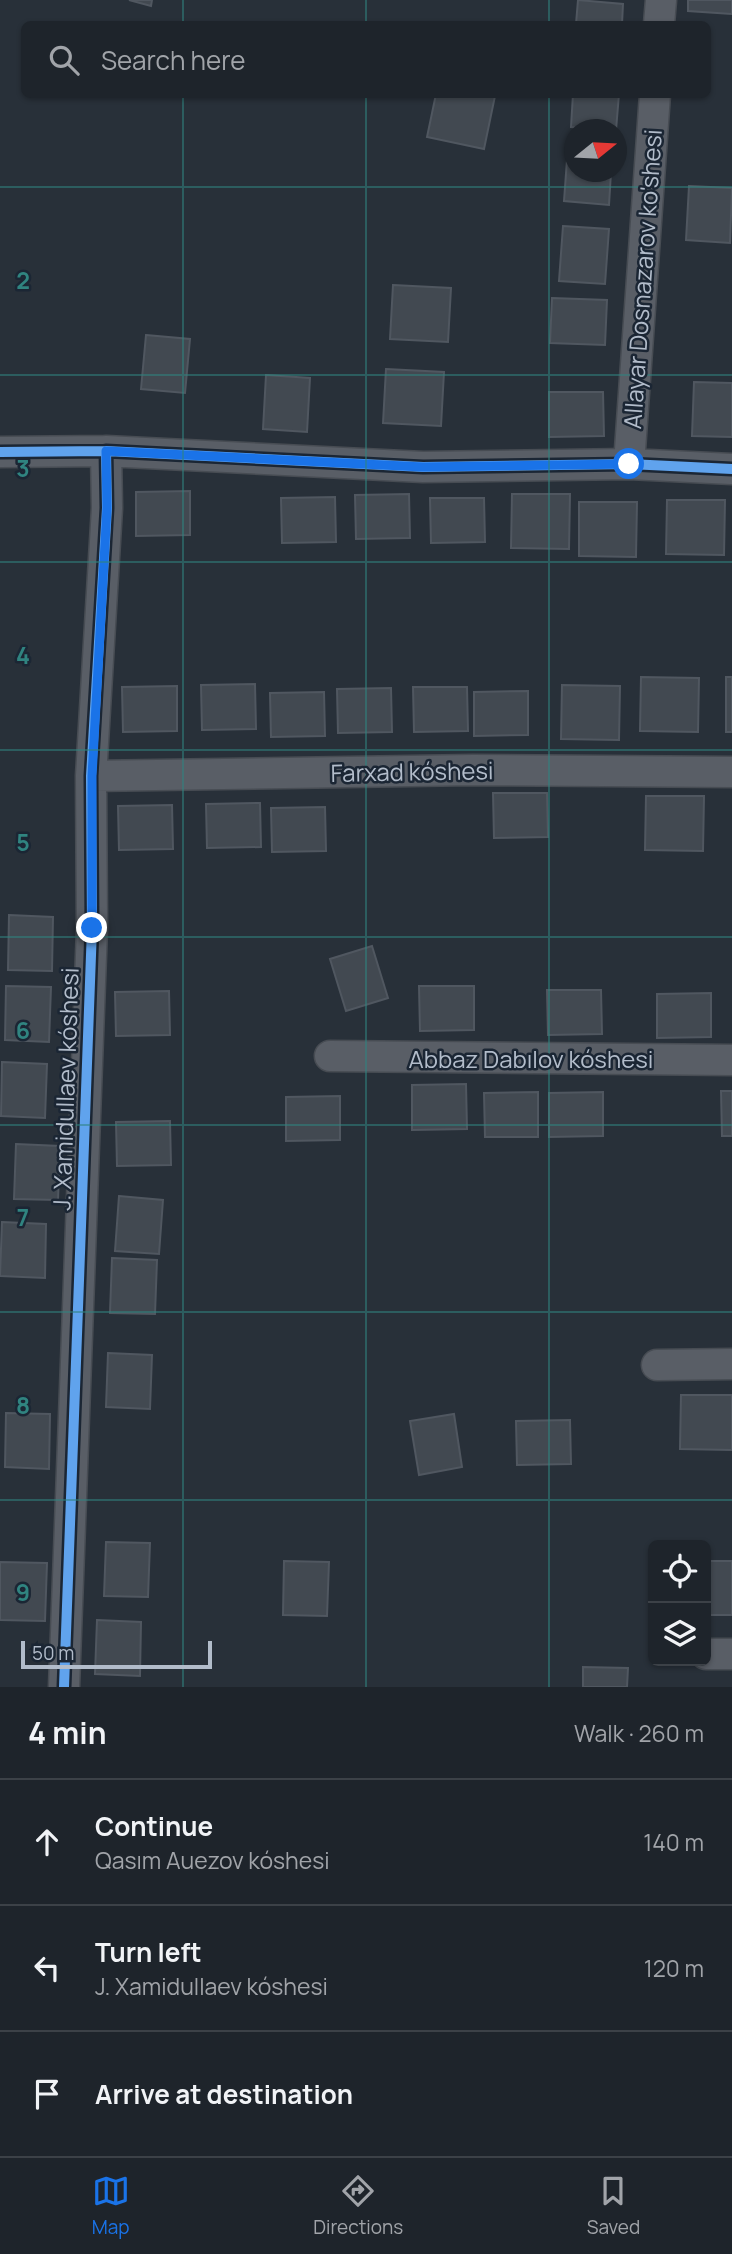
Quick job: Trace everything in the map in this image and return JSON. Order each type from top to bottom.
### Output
[{"type":"street","points":[[659,21],[661,0]]},
{"type":"street","name":"Allayar Dosnazarov ko'shesi","points":[[629,464],[654,98]]},
{"type":"street","points":[[0,452],[106,451],[423,467],[629,464],[732,469]]},
{"type":"street","name":"J. Xamidullaev kóshesi","points":[[64,1687],[92,928],[92,776],[107,508],[106,451]]},
{"type":"street","name":"Farxad kóshesi","points":[[92,776],[473,770],[732,772]]},
{"type":"street","name":"Abbaz Dabılov kóshesi","points":[[330,1056],[732,1060]]},
{"type":"street","points":[[657,1365],[732,1364]]},
{"type":"street","points":[[711,1654],[732,1654]]},
{"type":"building","points":[[129,0],[152,0],[151,6]]},
{"type":"building","points":[[578,0],[623,4],[622,21],[576,21]]},
{"type":"building","points":[[688,0],[732,0],[732,14],[688,11]]},
{"type":"building","points":[[435,98],[495,98],[484,149],[427,137]]},
{"type":"building","points":[[573,98],[619,98],[617,119],[571,119]]},
{"type":"building","points":[[565,182],[610,182],[609,205],[564,201]]},
{"type":"building","points":[[689,186],[732,188],[730,243],[686,240]]},
{"type":"building","points":[[563,226],[609,229],[605,284],[559,281]]},
{"type":"building","points":[[393,285],[451,288],[448,342],[390,339]]},
{"type":"building","points":[[552,298],[607,300],[605,345],[550,343]]},
{"type":"building","points":[[146,335],[190,339],[185,393],[141,389]]},
{"type":"building","points":[[386,369],[444,372],[441,426],[383,423]]},
{"type":"building","points":[[266,375],[310,378],[307,432],[263,429]]},
{"type":"building","points":[[694,382],[732,383],[732,437],[692,436]]},
{"type":"building","points":[[549,392],[603,392],[604,436],[549,437]]},
{"type":"building","points":[[190,491],[190,535],[136,536],[136,492]]},
{"type":"building","points":[[409,494],[410,538],[356,539],[355,495]]},
{"type":"building","points":[[512,494],[570,494],[569,549],[511,548]]},
{"type":"building","points":[[335,497],[336,542],[282,543],[281,498]]},
{"type":"building","points":[[430,498],[484,498],[485,542],[431,543]]},
{"type":"building","points":[[667,500],[725,500],[724,555],[666,554]]},
{"type":"building","points":[[579,502],[637,502],[636,557],[579,556]]},
{"type":"building","points":[[641,677],[699,678],[698,732],[640,731]]},
{"type":"building","points":[[726,677],[732,677],[732,732],[726,732]]},
{"type":"building","points":[[255,684],[256,729],[202,730],[201,685]]},
{"type":"building","points":[[562,685],[620,686],[619,740],[561,739]]},
{"type":"building","points":[[177,686],[177,731],[123,732],[122,687]]},
{"type":"building","points":[[413,687],[467,687],[468,731],[414,732]]},
{"type":"building","points":[[391,688],[392,732],[338,733],[337,689]]},
{"type":"building","points":[[528,691],[528,735],[474,736],[474,692]]},
{"type":"building","points":[[324,692],[325,736],[271,737],[270,693]]},
{"type":"building","points":[[493,793],[547,793],[548,837],[494,838]]},
{"type":"building","points":[[646,796],[704,796],[703,851],[645,850]]},
{"type":"building","points":[[260,803],[261,847],[207,848],[206,804]]},
{"type":"building","points":[[172,805],[173,849],[119,850],[118,806]]},
{"type":"building","points":[[325,807],[326,851],[272,852],[271,808]]},
{"type":"building","points":[[9,915],[53,917],[52,971],[8,970]]},
{"type":"building","points":[[372,946],[388,998],[346,1011],[330,959]]},
{"type":"building","points":[[6,986],[51,987],[49,1042],[5,1040]]},
{"type":"building","points":[[419,986],[474,986],[474,1030],[420,1031]]},
{"type":"building","points":[[547,990],[601,990],[602,1034],[548,1035]]},
{"type":"building","points":[[169,991],[170,1035],[116,1036],[115,992]]},
{"type":"building","points":[[711,993],[711,1037],[657,1038],[657,994]]},
{"type":"building","points":[[2,1062],[47,1064],[45,1118],[1,1116]]},
{"type":"building","points":[[466,1084],[467,1129],[412,1130],[412,1085]]},
{"type":"building","points":[[721,1091],[732,1091],[732,1136],[722,1136]]},
{"type":"building","points":[[538,1092],[538,1137],[485,1137],[484,1093]]},
{"type":"building","points":[[603,1092],[603,1136],[549,1137],[549,1093]]},
{"type":"building","points":[[340,1096],[340,1140],[286,1141],[286,1097]]},
{"type":"building","points":[[170,1121],[171,1165],[117,1166],[116,1122]]},
{"type":"building","points":[[16,1144],[60,1146],[58,1200],[14,1199]]},
{"type":"building","points":[[119,1196],[163,1200],[159,1254],[115,1251]]},
{"type":"building","points":[[2,1222],[46,1224],[45,1278],[0,1276]]},
{"type":"building","points":[[112,1258],[157,1260],[155,1314],[110,1313]]},
{"type":"building","points":[[108,1353],[152,1355],[150,1409],[106,1407]]},
{"type":"building","points":[[681,1395],[732,1395],[732,1450],[680,1449]]},
{"type":"building","points":[[6,1413],[50,1414],[49,1469],[5,1467]]},
{"type":"building","points":[[454,1414],[462,1467],[419,1475],[410,1421]]},
{"type":"building","points":[[570,1420],[571,1464],[517,1465],[516,1421]]},
{"type":"building","points":[[106,1542],[150,1543],[148,1597],[104,1596]]},
{"type":"building","points":[[284,1561],[329,1562],[327,1616],[283,1615]]},
{"type":"building","points":[[711,1561],[732,1561],[732,1615],[711,1615]]},
{"type":"building","points":[[0,1562],[47,1563],[45,1621],[0,1620]]},
{"type":"building","points":[[97,1620],[141,1622],[140,1676],[95,1674]]},
{"type":"building","points":[[583,1667],[628,1668],[627,1687],[583,1687]]},
{"type":"cycle path","points":[[0,452],[106,451],[423,467],[629,464],[732,469]]},
{"type":"cycle path","points":[[64,1687],[92,928],[91,776],[107,508],[106,451]]},
{"type":"route","points":[[92,928],[92,776],[107,508],[106,451],[423,467],[629,464]]}]
